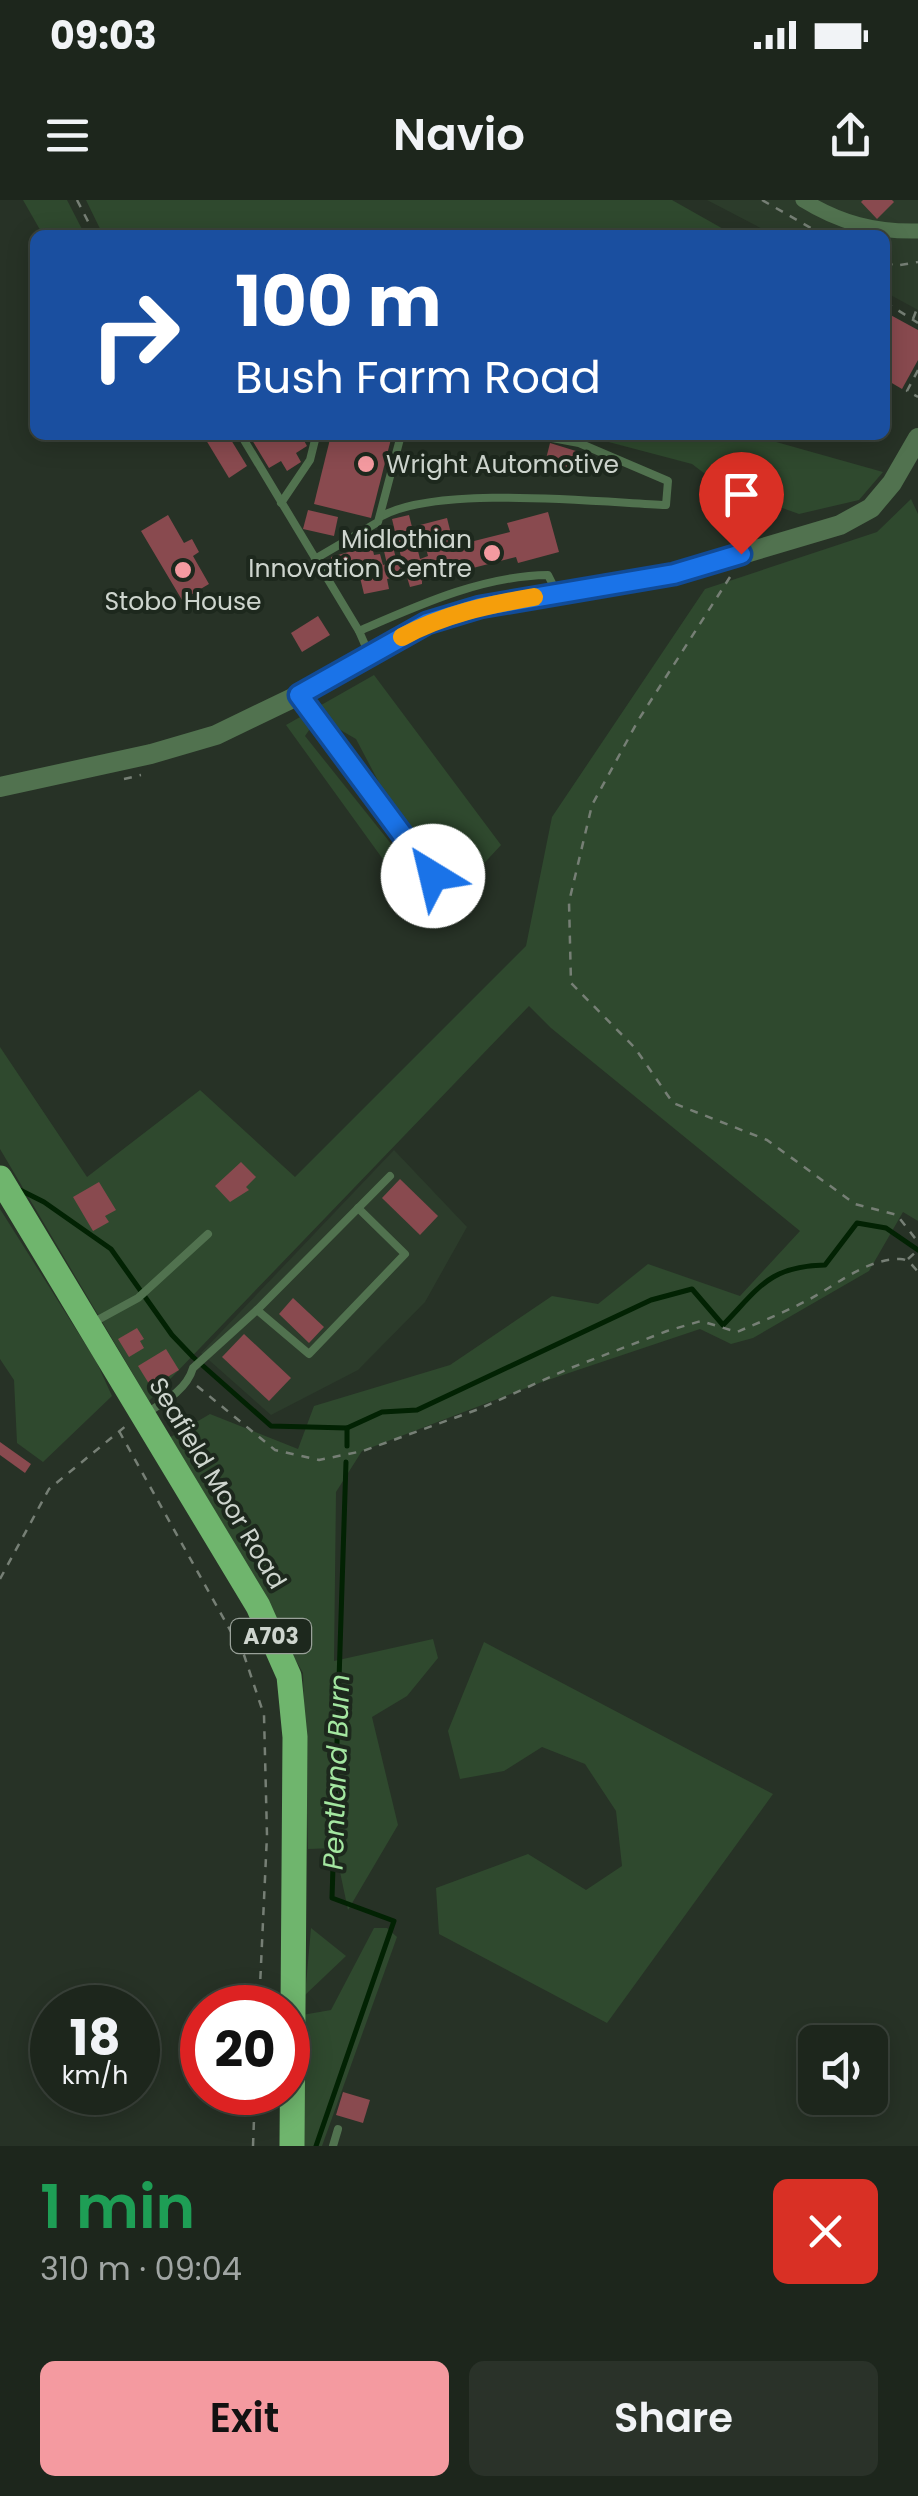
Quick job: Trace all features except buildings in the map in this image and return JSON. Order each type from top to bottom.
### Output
[{"type":"main road","name":"Seafield Moor Road","points":[[4,1186],[258,1606],[289,1676],[295,1737],[292,2146]]},
{"type":"street","points":[[803,200],[857,230]]},
{"type":"street","points":[[890,232],[918,232]]},
{"type":"street","points":[[0,787],[151,754],[216,735],[299,695],[427,623],[480,607],[674,574],[840,525],[870,508],[882,495],[918,438]]},
{"type":"lane","points":[[243,440],[369,654]]},
{"type":"lane","points":[[281,504],[310,460],[315,440]]},
{"type":"lane","points":[[315,559],[378,522],[400,440]]},
{"type":"lane","points":[[382,516],[419,505],[468,499],[666,505],[668,481],[579,443],[563,440]]},
{"type":"lane","points":[[359,632],[421,604],[513,576],[548,574],[557,593]]},
{"type":"lane","points":[[299,695],[433,876]]},
{"type":"lane","points":[[143,1415],[190,1380],[198,1363],[390,1176]]},
{"type":"lane","points":[[256,1310],[308,1354],[405,1254],[358,1208]]},
{"type":"lane","points":[[90,1324],[138,1298],[208,1234]]},
{"type":"lane","points":[[334,2146],[338,2129]]},
{"type":"path","points":[[77,200],[92,230]]},
{"type":"path","points":[[762,200],[814,230]]},
{"type":"path","points":[[890,264],[918,262]]},
{"type":"path","points":[[890,305],[918,323]]},
{"type":"path","points":[[912,320],[918,306]]},
{"type":"path","points":[[918,370],[907,391],[918,397]]},
{"type":"path","points":[[717,576],[734,571],[639,719],[592,805],[568,902],[570,984],[635,1048],[673,1103],[767,1140],[854,1204],[897,1215],[918,1242]]},
{"type":"path","points":[[120,780],[154,772]]},
{"type":"path","points":[[907,1260],[918,1250]]},
{"type":"path","points":[[190,1380],[275,1450],[319,1460],[362,1451],[479,1409],[667,1331],[701,1321],[737,1332],[811,1299],[853,1272],[898,1258],[907,1260],[918,1272]]},
{"type":"path","points":[[0,1579],[49,1489],[143,1415]]},
{"type":"path","points":[[118,1431],[244,1655],[264,1715],[267,1835],[260,1985]]},
{"type":"path","points":[[253,2146],[254,2115]]},
{"type":"shaded area","points":[[23,200],[67,200],[82,230],[40,230]]},
{"type":"shaded area","points":[[86,200],[672,200],[725,230],[101,230]]},
{"type":"shaded area","points":[[707,200],[918,200],[918,310],[890,295],[890,230],[764,230]]},
{"type":"shaded area","points":[[601,440],[769,440],[883,472],[859,500],[799,514],[721,486],[692,464]]},
{"type":"shaded area","points":[[911,499],[918,514],[918,1221],[903,1212],[869,1271],[753,1338],[731,1344],[700,1329],[542,1382],[362,1451],[336,1492],[334,1661],[433,1639],[438,1658],[407,1696],[372,1717],[398,1825],[348,1910],[335,1848],[308,1849],[303,1673],[169,1438],[210,1414],[298,1449],[314,1406],[450,1365],[552,1296],[598,1304],[648,1264],[740,1296],[800,1231],[529,1006],[149,1401],[0,1149],[0,1047],[87,1177],[200,1090],[295,1177],[526,946],[552,817],[705,589],[877,532]]},
{"type":"shaded area","points":[[374,675],[501,845],[476,872],[449,873],[393,809],[356,739],[318,717],[305,736],[404,860],[390,869],[286,725]]},
{"type":"shaded area","points":[[394,1150],[467,1227],[425,1302],[358,1370],[271,1415],[201,1353]]},
{"type":"shaded area","points":[[0,1209],[96,1361],[112,1396],[43,1462],[17,1443],[14,1380],[0,1359]]},
{"type":"shaded area","points":[[484,1642],[773,1794],[607,2023],[439,1934],[436,1888],[528,1854],[586,1890],[622,1866],[616,1811],[585,1764],[542,1747],[504,1771],[460,1779],[448,1731]]},
{"type":"shaded area","points":[[311,1928],[346,1956],[310,1990],[310,1985],[306,1985]]},
{"type":"shaded area","points":[[374,1928],[387,1928],[397,1937],[322,2146],[302,2146],[302,2115],[310,2115],[310,2014],[331,2010]]},
{"type":"waterway","points":[[20,1190],[111,1249],[172,1335],[271,1426],[347,1428],[382,1412],[417,1410],[651,1300],[692,1289],[723,1325],[766,1282],[791,1270],[825,1265],[857,1223],[886,1228],[918,1250]]},
{"type":"waterway","name":"Pentland Burn","points":[[347,1428],[347,1446]]},
{"type":"waterway","name":"Pentland Burn","points":[[316,2146],[394,1921],[332,1898],[346,1462]]},
{"type":"slow traffic","points":[[402,637],[427,623],[480,607],[534,597]]},
{"type":"place","name":"Wright Automotive","points":[[366,464]]},
{"type":"place","name":"Midlothian Innovation Centre","points":[[492,553]]},
{"type":"place","name":"Stobo House","points":[[183,570]]},
{"type":"route","points":[[433,876],[299,695],[427,623],[480,607],[674,574],[741,554]]}]
